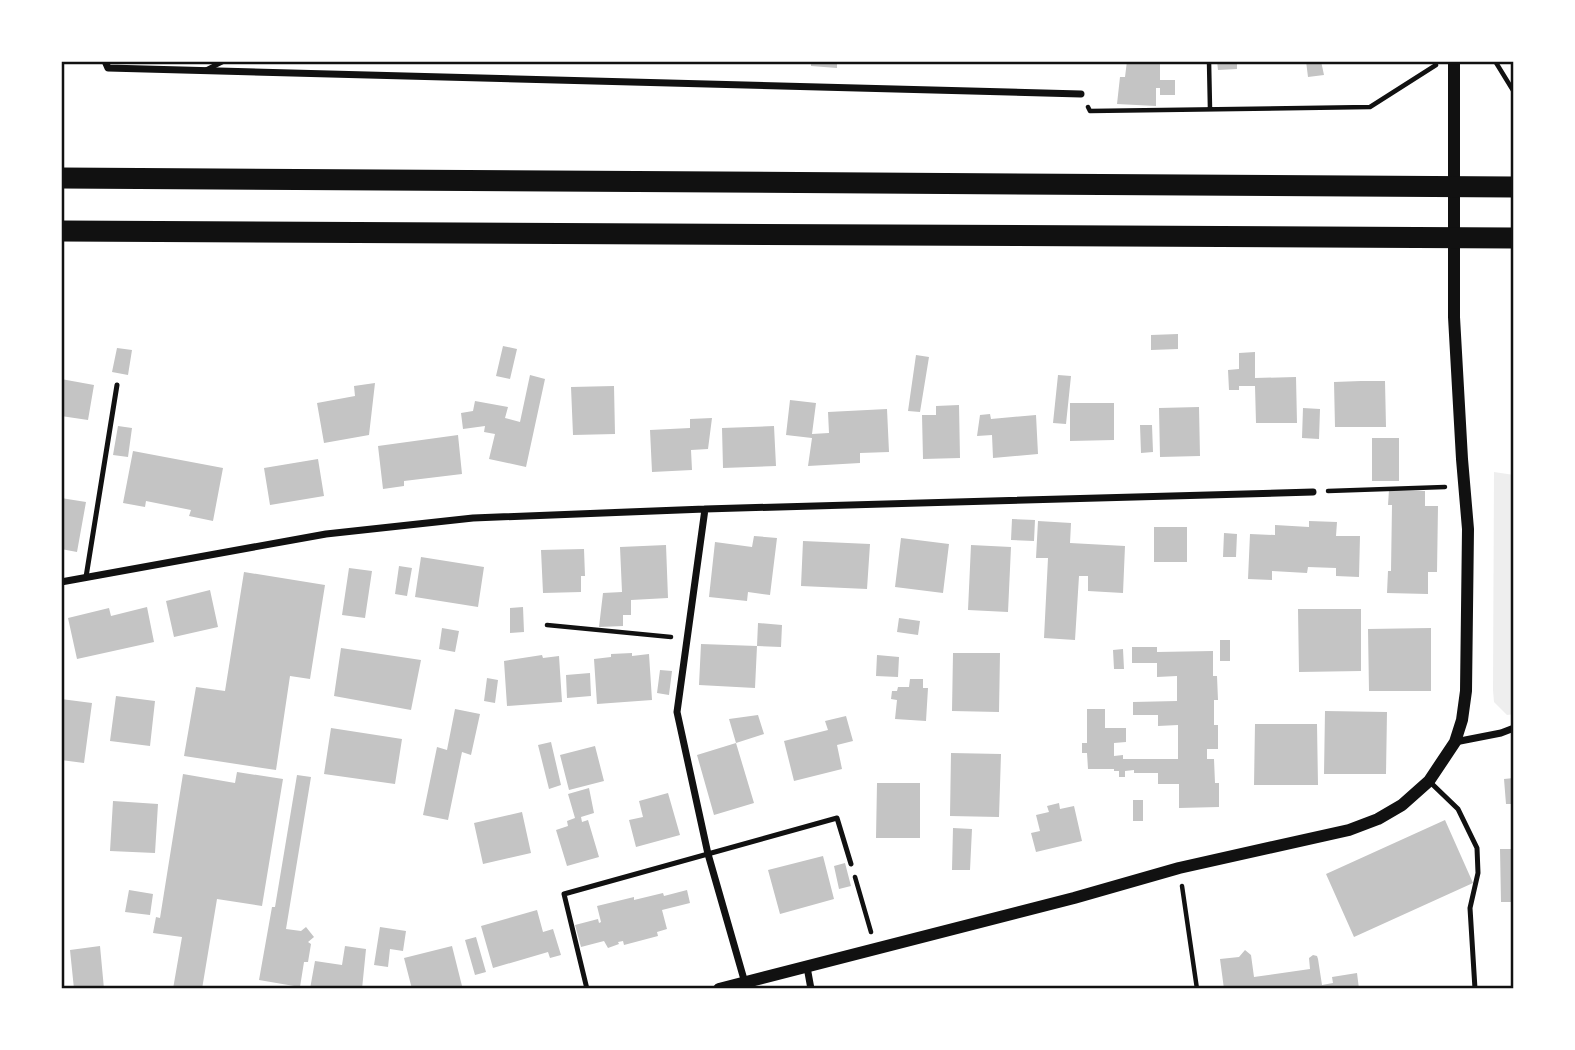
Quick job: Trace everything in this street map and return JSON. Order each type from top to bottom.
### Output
[{"type":"highway","points":[[61,178],[1514,187]]},
{"type":"highway","points":[[61,231],[1514,238]]},
{"type":"street","points":[[105,61],[108,68],[1082,94]]},
{"type":"street","points":[[719,989],[876,950],[1179,868],[1349,830],[1378,819],[1402,805],[1429,781],[1455,742],[1462,720],[1466,691],[1468,529],[1454,317],[1454,61]]},
{"type":"street","points":[[61,582],[326,534],[473,518],[1313,492]]},
{"type":"street","points":[[705,509],[677,712],[708,854],[745,983]]},
{"type":"street","points":[[1455,742],[1514,728]]},
{"type":"street","points":[[807,967],[811,989]]},
{"type":"lane","points":[[206,71],[224,61]]},
{"type":"lane","points":[[86,577],[117,385]]},
{"type":"lane","points":[[1429,781],[1458,809],[1477,848],[1478,873],[1470,908],[1475,989]]},
{"type":"lane","points":[[587,989],[564,894],[837,818],[851,863]]},
{"type":"path","points":[[1209,61],[1210,109]]},
{"type":"path","points":[[1082,94],[1090,111],[1370,107],[1443,61]]},
{"type":"path","points":[[1495,61],[1514,92]]},
{"type":"path","points":[[1313,492],[1465,487]]},
{"type":"path","points":[[547,625],[686,638]]},
{"type":"path","points":[[851,863],[876,950]]},
{"type":"path","points":[[1179,868],[1197,989]]},
{"type":"shaded area","points":[[1494,472],[1514,475],[1514,714],[1507,715],[1494,702],[1493,690]]},
{"type":"building","points":[[811,61],[837,61],[837,68],[811,66]]},
{"type":"building","points":[[1127,61],[1160,61],[1160,80],[1175,80],[1175,95],[1160,95],[1160,88],[1156,88],[1156,106],[1117,104],[1120,77],[1125,77]]},
{"type":"building","points":[[1217,61],[1237,61],[1237,69],[1218,70]]},
{"type":"building","points":[[1306,61],[1321,61],[1324,75],[1308,77]]},
{"type":"building","points":[[1178,334],[1178,349],[1151,350],[1151,335]]},
{"type":"building","points":[[503,346],[517,349],[510,379],[496,376]]},
{"type":"building","points":[[117,348],[132,350],[128,375],[112,372]]},
{"type":"building","points":[[1255,352],[1255,378],[1296,377],[1297,423],[1256,423],[1255,386],[1239,386],[1239,390],[1229,390],[1228,370],[1239,369],[1239,353]]},
{"type":"building","points":[[916,355],[929,357],[920,412],[908,411]]},
{"type":"building","points":[[530,375],[545,379],[526,467],[489,459],[495,434],[484,432],[485,426],[463,429],[461,413],[473,411],[475,401],[508,407],[505,418],[520,422]]},
{"type":"building","points":[[1058,375],[1071,376],[1066,424],[1053,423]]},
{"type":"building","points":[[61,379],[94,385],[88,420],[61,416]]},
{"type":"building","points":[[1385,381],[1386,427],[1335,427],[1334,382]]},
{"type":"building","points":[[375,383],[369,435],[324,443],[317,403],[355,396],[354,386]]},
{"type":"building","points":[[614,386],[615,434],[573,435],[571,387]]},
{"type":"building","points":[[790,400],[816,403],[812,434],[829,433],[828,412],[887,409],[889,452],[860,453],[860,463],[808,466],[812,438],[786,435]]},
{"type":"building","points":[[1070,403],[1114,403],[1114,440],[1070,441]]},
{"type":"building","points":[[959,405],[960,458],[923,459],[922,415],[936,415],[936,406]]},
{"type":"building","points":[[1199,407],[1200,456],[1160,457],[1159,408]]},
{"type":"building","points":[[1303,408],[1320,409],[1319,439],[1302,438]]},
{"type":"building","points":[[990,414],[991,419],[1036,415],[1038,454],[993,458],[992,435],[977,436],[980,415]]},
{"type":"building","points":[[712,418],[708,449],[691,450],[692,470],[652,472],[650,430],[690,428],[690,419]]},
{"type":"building","points":[[1140,425],[1152,425],[1153,452],[1141,453]]},
{"type":"building","points":[[118,426],[132,428],[128,457],[113,455]]},
{"type":"building","points":[[774,426],[776,466],[723,468],[722,428]]},
{"type":"building","points":[[458,435],[462,474],[404,481],[404,486],[383,489],[378,446]]},
{"type":"building","points":[[1372,438],[1399,438],[1399,481],[1372,481]]},
{"type":"building","points":[[133,451],[223,468],[213,521],[189,516],[191,510],[146,501],[145,507],[123,503]]},
{"type":"building","points":[[318,459],[324,496],[270,505],[264,468]]},
{"type":"building","points":[[1389,490],[1425,491],[1425,506],[1438,506],[1437,572],[1428,572],[1428,594],[1387,593],[1388,571],[1391,571],[1392,505],[1388,505]]},
{"type":"building","points":[[61,498],[86,502],[77,552],[61,549]]},
{"type":"building","points":[[1012,519],[1035,520],[1034,541],[1011,540]]},
{"type":"building","points":[[1038,521],[1071,523],[1070,543],[1125,546],[1123,593],[1088,591],[1088,576],[1079,576],[1075,640],[1044,638],[1048,558],[1036,558]]},
{"type":"building","points":[[1309,521],[1337,522],[1336,536],[1360,536],[1359,577],[1336,576],[1336,568],[1308,567],[1307,573],[1272,571],[1272,580],[1248,579],[1250,534],[1275,535],[1275,525],[1309,527]]},
{"type":"building","points":[[1154,527],[1187,527],[1187,562],[1154,562]]},
{"type":"building","points":[[1224,533],[1237,534],[1236,557],[1223,557]]},
{"type":"building","points":[[754,536],[777,538],[770,595],[748,592],[747,601],[709,597],[715,542],[752,547]]},
{"type":"building","points":[[901,538],[949,544],[943,593],[895,587]]},
{"type":"building","points":[[803,541],[870,544],[867,589],[801,586]]},
{"type":"building","points":[[666,545],[668,598],[631,600],[631,615],[623,615],[623,626],[599,627],[603,593],[622,592],[620,547]]},
{"type":"building","points":[[971,545],[1011,547],[1008,612],[968,610]]},
{"type":"building","points":[[584,549],[585,576],[581,576],[581,592],[543,593],[541,550]]},
{"type":"building","points":[[421,557],[484,567],[478,607],[415,597]]},
{"type":"building","points":[[399,566],[412,568],[407,596],[395,594]]},
{"type":"building","points":[[349,568],[372,571],[365,618],[342,615]]},
{"type":"building","points":[[244,572],[325,585],[310,679],[290,676],[276,770],[184,756],[196,687],[225,691]]},
{"type":"building","points":[[210,590],[218,627],[174,637],[166,601]]},
{"type":"building","points":[[147,607],[154,642],[77,659],[68,618],[109,608],[111,616]]},
{"type":"building","points":[[523,607],[524,632],[510,633],[510,608]]},
{"type":"building","points":[[1298,609],[1361,609],[1361,671],[1299,672]]},
{"type":"building","points":[[899,618],[920,621],[918,635],[897,632]]},
{"type":"building","points":[[758,623],[782,625],[781,647],[757,646]]},
{"type":"building","points":[[442,628],[459,631],[455,652],[439,649]]},
{"type":"building","points":[[1431,628],[1431,691],[1369,691],[1368,629]]},
{"type":"building","points":[[1220,640],[1230,640],[1230,661],[1220,661]]},
{"type":"building","points":[[701,644],[757,646],[755,688],[699,685]]},
{"type":"building","points":[[1132,647],[1157,647],[1157,652],[1213,651],[1213,676],[1217,676],[1218,700],[1214,700],[1214,725],[1218,725],[1218,749],[1207,749],[1207,759],[1214,759],[1215,783],[1219,783],[1219,807],[1179,808],[1179,784],[1158,784],[1158,773],[1134,773],[1134,770],[1125,771],[1125,777],[1119,777],[1119,771],[1114,769],[1088,769],[1087,753],[1082,753],[1082,743],[1087,743],[1087,709],[1105,709],[1105,728],[1126,728],[1126,742],[1114,743],[1114,756],[1123,755],[1123,759],[1178,759],[1178,725],[1158,726],[1158,715],[1133,715],[1133,702],[1177,701],[1177,676],[1157,677],[1157,663],[1132,663]]},
{"type":"building","points":[[341,648],[421,660],[411,710],[334,696]]},
{"type":"building","points":[[1123,649],[1124,669],[1114,669],[1113,650]]},
{"type":"building","points":[[632,653],[632,656],[649,654],[652,700],[597,704],[594,659],[611,657],[611,654]]},
{"type":"building","points":[[953,653],[1000,653],[999,712],[952,711]]},
{"type":"building","points":[[542,655],[543,658],[559,656],[562,702],[507,706],[504,661]]},
{"type":"building","points":[[877,655],[899,657],[898,677],[876,676]]},
{"type":"building","points":[[660,670],[672,671],[669,695],[657,693]]},
{"type":"building","points":[[590,673],[591,696],[567,698],[566,675]]},
{"type":"building","points":[[487,678],[498,680],[495,703],[484,701]]},
{"type":"building","points":[[910,679],[923,679],[923,688],[928,688],[926,721],[895,719],[897,700],[891,699],[892,691],[897,691],[898,687],[909,687]]},
{"type":"building","points":[[116,696],[155,701],[150,746],[110,741]]},
{"type":"building","points":[[61,699],[92,703],[84,763],[61,760]]},
{"type":"building","points":[[455,709],[480,714],[471,755],[462,752],[448,820],[423,815],[437,747],[447,750]]},
{"type":"building","points":[[1325,711],[1387,712],[1386,774],[1324,774]]},
{"type":"building","points":[[758,715],[764,734],[736,743],[729,719]]},
{"type":"building","points":[[846,716],[853,741],[837,745],[842,769],[794,781],[784,741],[828,730],[825,721]]},
{"type":"building","points":[[1255,724],[1317,724],[1318,785],[1254,785]]},
{"type":"building","points":[[331,728],[402,739],[395,784],[324,774]]},
{"type":"building","points":[[551,742],[561,785],[549,789],[538,745]]},
{"type":"building","points":[[736,743],[754,803],[714,815],[697,755]]},
{"type":"building","points":[[595,746],[604,781],[569,790],[560,755]]},
{"type":"building","points":[[951,753],[1001,754],[999,817],[950,816]]},
{"type":"building","points":[[237,772],[283,779],[262,906],[217,899],[202,989],[173,989],[182,937],[153,933],[156,917],[160,918],[183,774],[235,783]]},
{"type":"building","points":[[297,775],[311,777],[286,929],[301,931],[306,927],[314,937],[308,942],[311,944],[308,962],[304,962],[300,987],[259,980],[272,907],[275,907]]},
{"type":"building","points":[[1514,778],[1514,804],[1506,804],[1504,779]]},
{"type":"building","points":[[877,783],[920,783],[920,838],[876,838]]},
{"type":"building","points":[[589,788],[594,813],[581,817],[582,822],[588,820],[599,857],[567,866],[556,830],[568,826],[567,821],[575,818],[568,794]]},
{"type":"building","points":[[668,793],[680,835],[636,847],[629,820],[643,817],[639,801]]},
{"type":"building","points":[[1133,800],[1143,800],[1143,821],[1133,821]]},
{"type":"building","points":[[113,801],[158,804],[155,853],[110,851]]},
{"type":"building","points":[[1059,803],[1060,809],[1074,806],[1082,841],[1036,852],[1031,833],[1040,831],[1036,815],[1049,812],[1047,806]]},
{"type":"building","points":[[522,812],[531,853],[483,864],[474,823]]},
{"type":"building","points":[[1445,820],[1473,883],[1354,937],[1326,874]]},
{"type":"building","points":[[953,828],[972,829],[970,870],[952,870]]},
{"type":"building","points":[[1500,849],[1514,849],[1514,902],[1501,902]]},
{"type":"building","points":[[823,856],[834,899],[780,914],[768,870]]},
{"type":"building","points":[[845,863],[851,886],[839,889],[834,866]]},
{"type":"building","points":[[129,890],[153,894],[150,915],[125,912]]},
{"type":"building","points":[[687,890],[690,903],[662,910],[667,929],[657,932],[658,936],[624,945],[623,941],[618,942],[619,944],[608,948],[604,941],[581,947],[575,925],[598,919],[599,923],[601,922],[597,906],[634,897],[634,900]]},
{"type":"building","points":[[537,910],[543,932],[553,929],[561,955],[550,958],[548,952],[493,968],[481,926]]},
{"type":"building","points":[[380,927],[406,931],[403,951],[390,949],[388,967],[374,965]]},
{"type":"building","points":[[476,937],[486,972],[475,975],[465,940]]},
{"type":"building","points":[[100,946],[104,989],[74,989],[70,950]]},
{"type":"building","points":[[345,946],[366,949],[362,989],[310,989],[315,961],[342,965]]},
{"type":"building","points":[[452,946],[462,986],[450,989],[412,989],[404,958]]},
{"type":"building","points":[[1245,950],[1251,955],[1254,977],[1310,969],[1309,958],[1313,955],[1318,959],[1322,985],[1333,983],[1332,977],[1357,973],[1359,989],[1224,989],[1220,959],[1239,957]]}]
